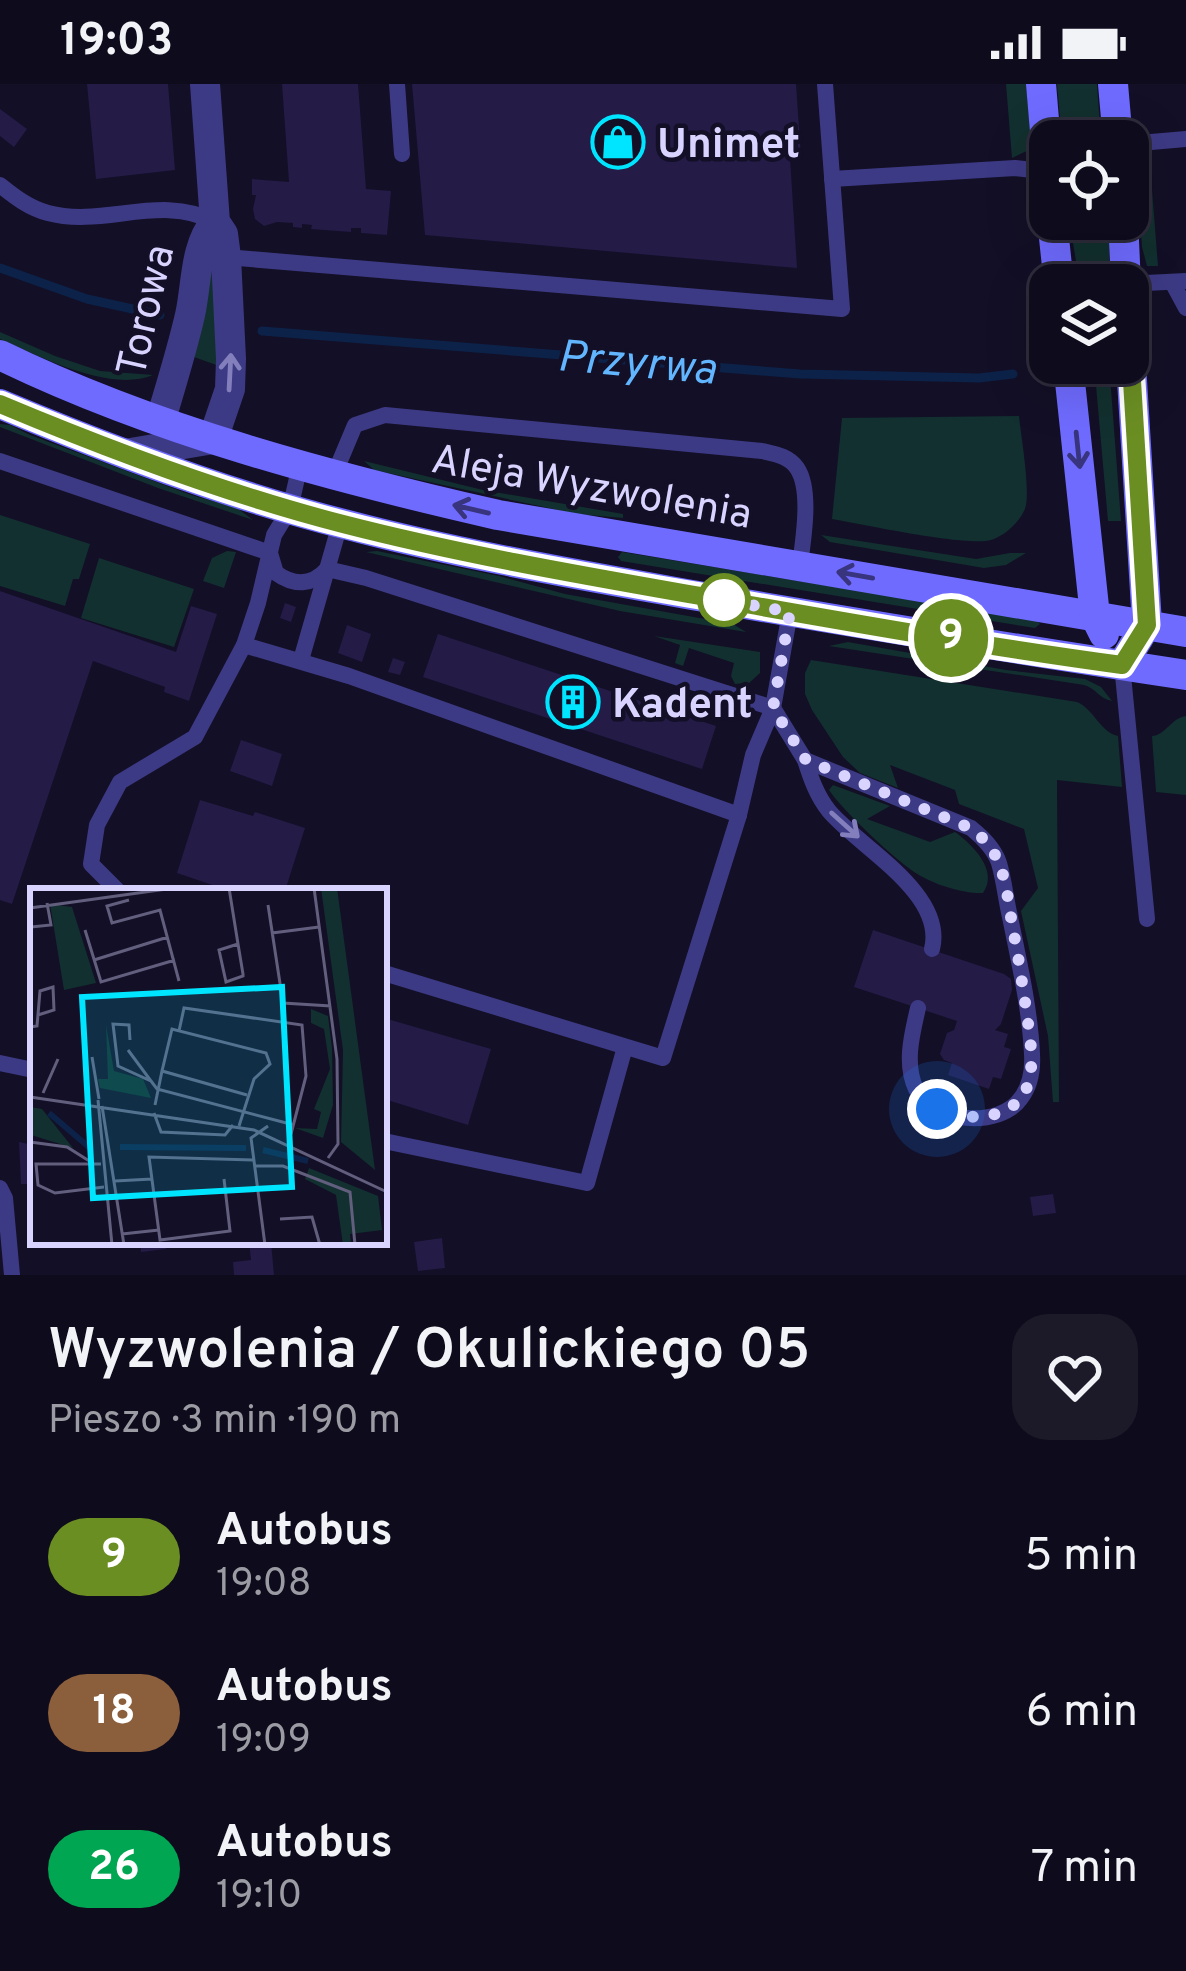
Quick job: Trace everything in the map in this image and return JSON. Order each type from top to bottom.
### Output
[{"type":"main road","points":[[1041,84],[1044,120]]},
{"type":"main road","points":[[1113,84],[1116,120]]},
{"type":"main road","name":"Aleja Wyzwolenia","points":[[0,356],[213,439],[334,475],[498,515],[1186,632]]},
{"type":"main road","points":[[1070,384],[1095,616],[1122,665],[1147,625],[1132,384]]},
{"type":"main road","name":"Aleja Wyzwolenia","points":[[0,404],[125,454],[290,509],[459,552],[790,612],[1186,675]]},
{"type":"street","name":"Torowa","points":[[205,84],[214,222],[223,234],[230,310],[230,389],[213,439]]},
{"type":"street","name":"Torowa","points":[[161,419],[192,307],[201,246],[214,222]]},
{"type":"street","points":[[125,454],[213,439]]},
{"type":"lane","points":[[397,84],[402,154]]},
{"type":"lane","points":[[226,257],[842,309],[824,84]]},
{"type":"lane","points":[[1149,142],[1186,139]]},
{"type":"lane","points":[[832,179],[1029,170]]},
{"type":"lane","points":[[0,185],[22,203],[49,213],[74,217],[156,208],[195,211],[214,222]]},
{"type":"lane","points":[[1149,283],[1179,282],[1186,308]]},
{"type":"lane","points":[[334,475],[355,425],[385,415],[762,451],[782,456],[796,467],[802,482],[805,524],[800,565]]},
{"type":"lane","points":[[0,461],[270,554]]},
{"type":"lane","points":[[115,888],[91,864],[97,825],[120,782],[195,737],[244,645],[274,535],[290,509],[300,465]]},
{"type":"lane","points":[[301,660],[340,524]]},
{"type":"lane","points":[[270,554],[277,573],[294,583],[313,581],[327,569]]},
{"type":"lane","points":[[327,569],[773,708],[806,760],[827,809],[888,863],[921,903],[931,920],[932,949]]},
{"type":"lane","points":[[387,974],[663,1058],[753,755],[773,708],[790,612]]},
{"type":"lane","points":[[244,645],[301,660],[739,814]]},
{"type":"lane","points":[[1122,665],[1148,920]]},
{"type":"lane","points":[[806,760],[970,828],[985,839],[998,859],[1032,1055],[1030,1080],[1013,1108],[975,1118],[954,1116],[921,1098],[910,1070],[918,1008]]},
{"type":"lane","points":[[387,1143],[587,1183],[625,1047]]},
{"type":"lane","points":[[0,1063],[30,1069]]},
{"type":"lane","points":[[0,1187],[12,1275]]},
{"type":"green space","points":[[1006,84],[1026,84],[1029,150],[1012,158]]},
{"type":"green space","points":[[1057,84],[1097,84],[1100,120],[1060,120]]},
{"type":"green space","points":[[1149,165],[1158,266],[1146,264],[1142,247],[1141,240],[1149,240]]},
{"type":"green space","points":[[1072,240],[1109,240],[1109,264],[1076,264]]},
{"type":"green space","points":[[210,242],[222,367],[194,357]]},
{"type":"green space","points":[[0,332],[100,371],[153,375],[117,380],[97,376],[0,339]]},
{"type":"green space","points":[[1096,384],[1111,384],[1121,521],[1108,521]]},
{"type":"green space","points":[[1019,416],[1027,501],[1019,519],[1001,535],[991,540],[960,540],[832,519],[842,418]]},
{"type":"green space","points":[[0,424],[237,508],[253,520],[158,488]]},
{"type":"green space","points":[[364,461],[483,490],[623,514],[623,518],[576,514],[374,470]]},
{"type":"green space","points":[[0,515],[90,544],[65,606],[0,586]]},
{"type":"green space","points":[[821,535],[976,559],[1026,553],[1006,565],[984,568],[830,542]]},
{"type":"green space","points":[[236,552],[224,588],[203,581],[212,558]]},
{"type":"green space","points":[[366,552],[565,594],[733,624],[746,632],[620,611]]},
{"type":"green space","points":[[622,552],[1040,624],[1035,628],[621,561]]},
{"type":"green space","points":[[99,558],[194,589],[174,647],[81,618]]},
{"type":"green space","points":[[654,636],[760,652],[760,673],[749,683],[735,684],[731,676],[734,663],[689,648],[683,666],[675,663],[680,645]]},
{"type":"green space","points":[[848,642],[1085,679],[1101,687],[1112,701],[1084,685],[829,646]]},
{"type":"green space","points":[[811,660],[1077,702],[1118,736],[1122,787],[1057,780],[1059,1102],[1053,1102],[1048,1036],[1021,911],[1038,888],[1024,829],[959,804],[955,790],[890,765],[898,788],[860,773],[843,757],[805,694],[805,673]]},
{"type":"green space","points":[[1186,716],[1186,795],[1156,792],[1152,736]]},
{"type":"green space","points":[[833,785],[890,806],[867,819],[930,842],[955,832],[986,867],[983,893],[942,885],[909,868],[846,810],[829,790]]},
{"type":"building","points":[[87,84],[168,84],[175,170],[96,179]]},
{"type":"building","points":[[282,84],[358,84],[366,189],[391,191],[387,235],[361,233],[361,228],[351,228],[351,232],[302,224],[302,228],[293,227],[293,223],[264,226],[255,219],[252,179],[289,182]]},
{"type":"building","points":[[412,84],[796,84],[801,157],[790,158],[797,268],[425,235]]},
{"type":"building","points":[[0,109],[27,129],[14,147],[0,136]]},
{"type":"building","points":[[0,591],[176,652],[191,606],[217,614],[189,701],[164,692],[165,687],[93,661],[12,904],[0,900]]},
{"type":"building","points":[[285,603],[296,607],[291,622],[280,618]]},
{"type":"building","points":[[347,625],[371,634],[362,662],[338,653]]},
{"type":"building","name":"Kadent","points":[[438,634],[716,726],[702,769],[423,677]]},
{"type":"building","points":[[393,658],[405,662],[400,675],[388,672]]},
{"type":"building","points":[[241,740],[282,754],[272,786],[230,771]]},
{"type":"building","points":[[200,800],[305,828],[286,888],[221,888],[177,873]]},
{"type":"building","points":[[873,930],[1011,979],[1012,990],[995,1030],[1008,1034],[1004,1047],[1011,1049],[1001,1079],[993,1077],[989,1089],[948,1075],[952,1063],[940,1054],[957,1021],[854,987]]},
{"type":"building","points":[[387,1019],[491,1049],[468,1125],[387,1100]]},
{"type":"building","points":[[19,1142],[30,1144],[30,1184],[21,1184]]},
{"type":"building","points":[[1053,1194],[1056,1213],[1033,1216],[1030,1197]]},
{"type":"building","points":[[442,1238],[445,1268],[418,1271],[414,1242]]},
{"type":"building","points":[[140,1245],[165,1245],[166,1249],[141,1252]]},
{"type":"building","points":[[249,1245],[271,1245],[274,1275],[234,1275],[233,1262],[251,1260]]},
{"type":"waterway","name":"Przyrwa","points":[[0,268],[87,299],[160,315]]},
{"type":"waterway","name":"Przyrwa","points":[[262,331],[800,374],[979,378],[1013,374]]},
{"type":"bus line","name":"9","points":[[0,404],[248,497],[459,552],[1122,665],[1147,625],[1133,384]]},
{"type":"place","name":"Unimet","points":[[618,142]]},
{"type":"place","name":"Kadent","points":[[573,702]]},
{"type":"route","points":[[724,600],[707,597],[790,612],[773,708],[806,760],[970,828],[985,839],[998,859],[1019,959],[1032,1055],[1030,1080],[1013,1108],[993,1115],[954,1116],[937,1109]]}]
